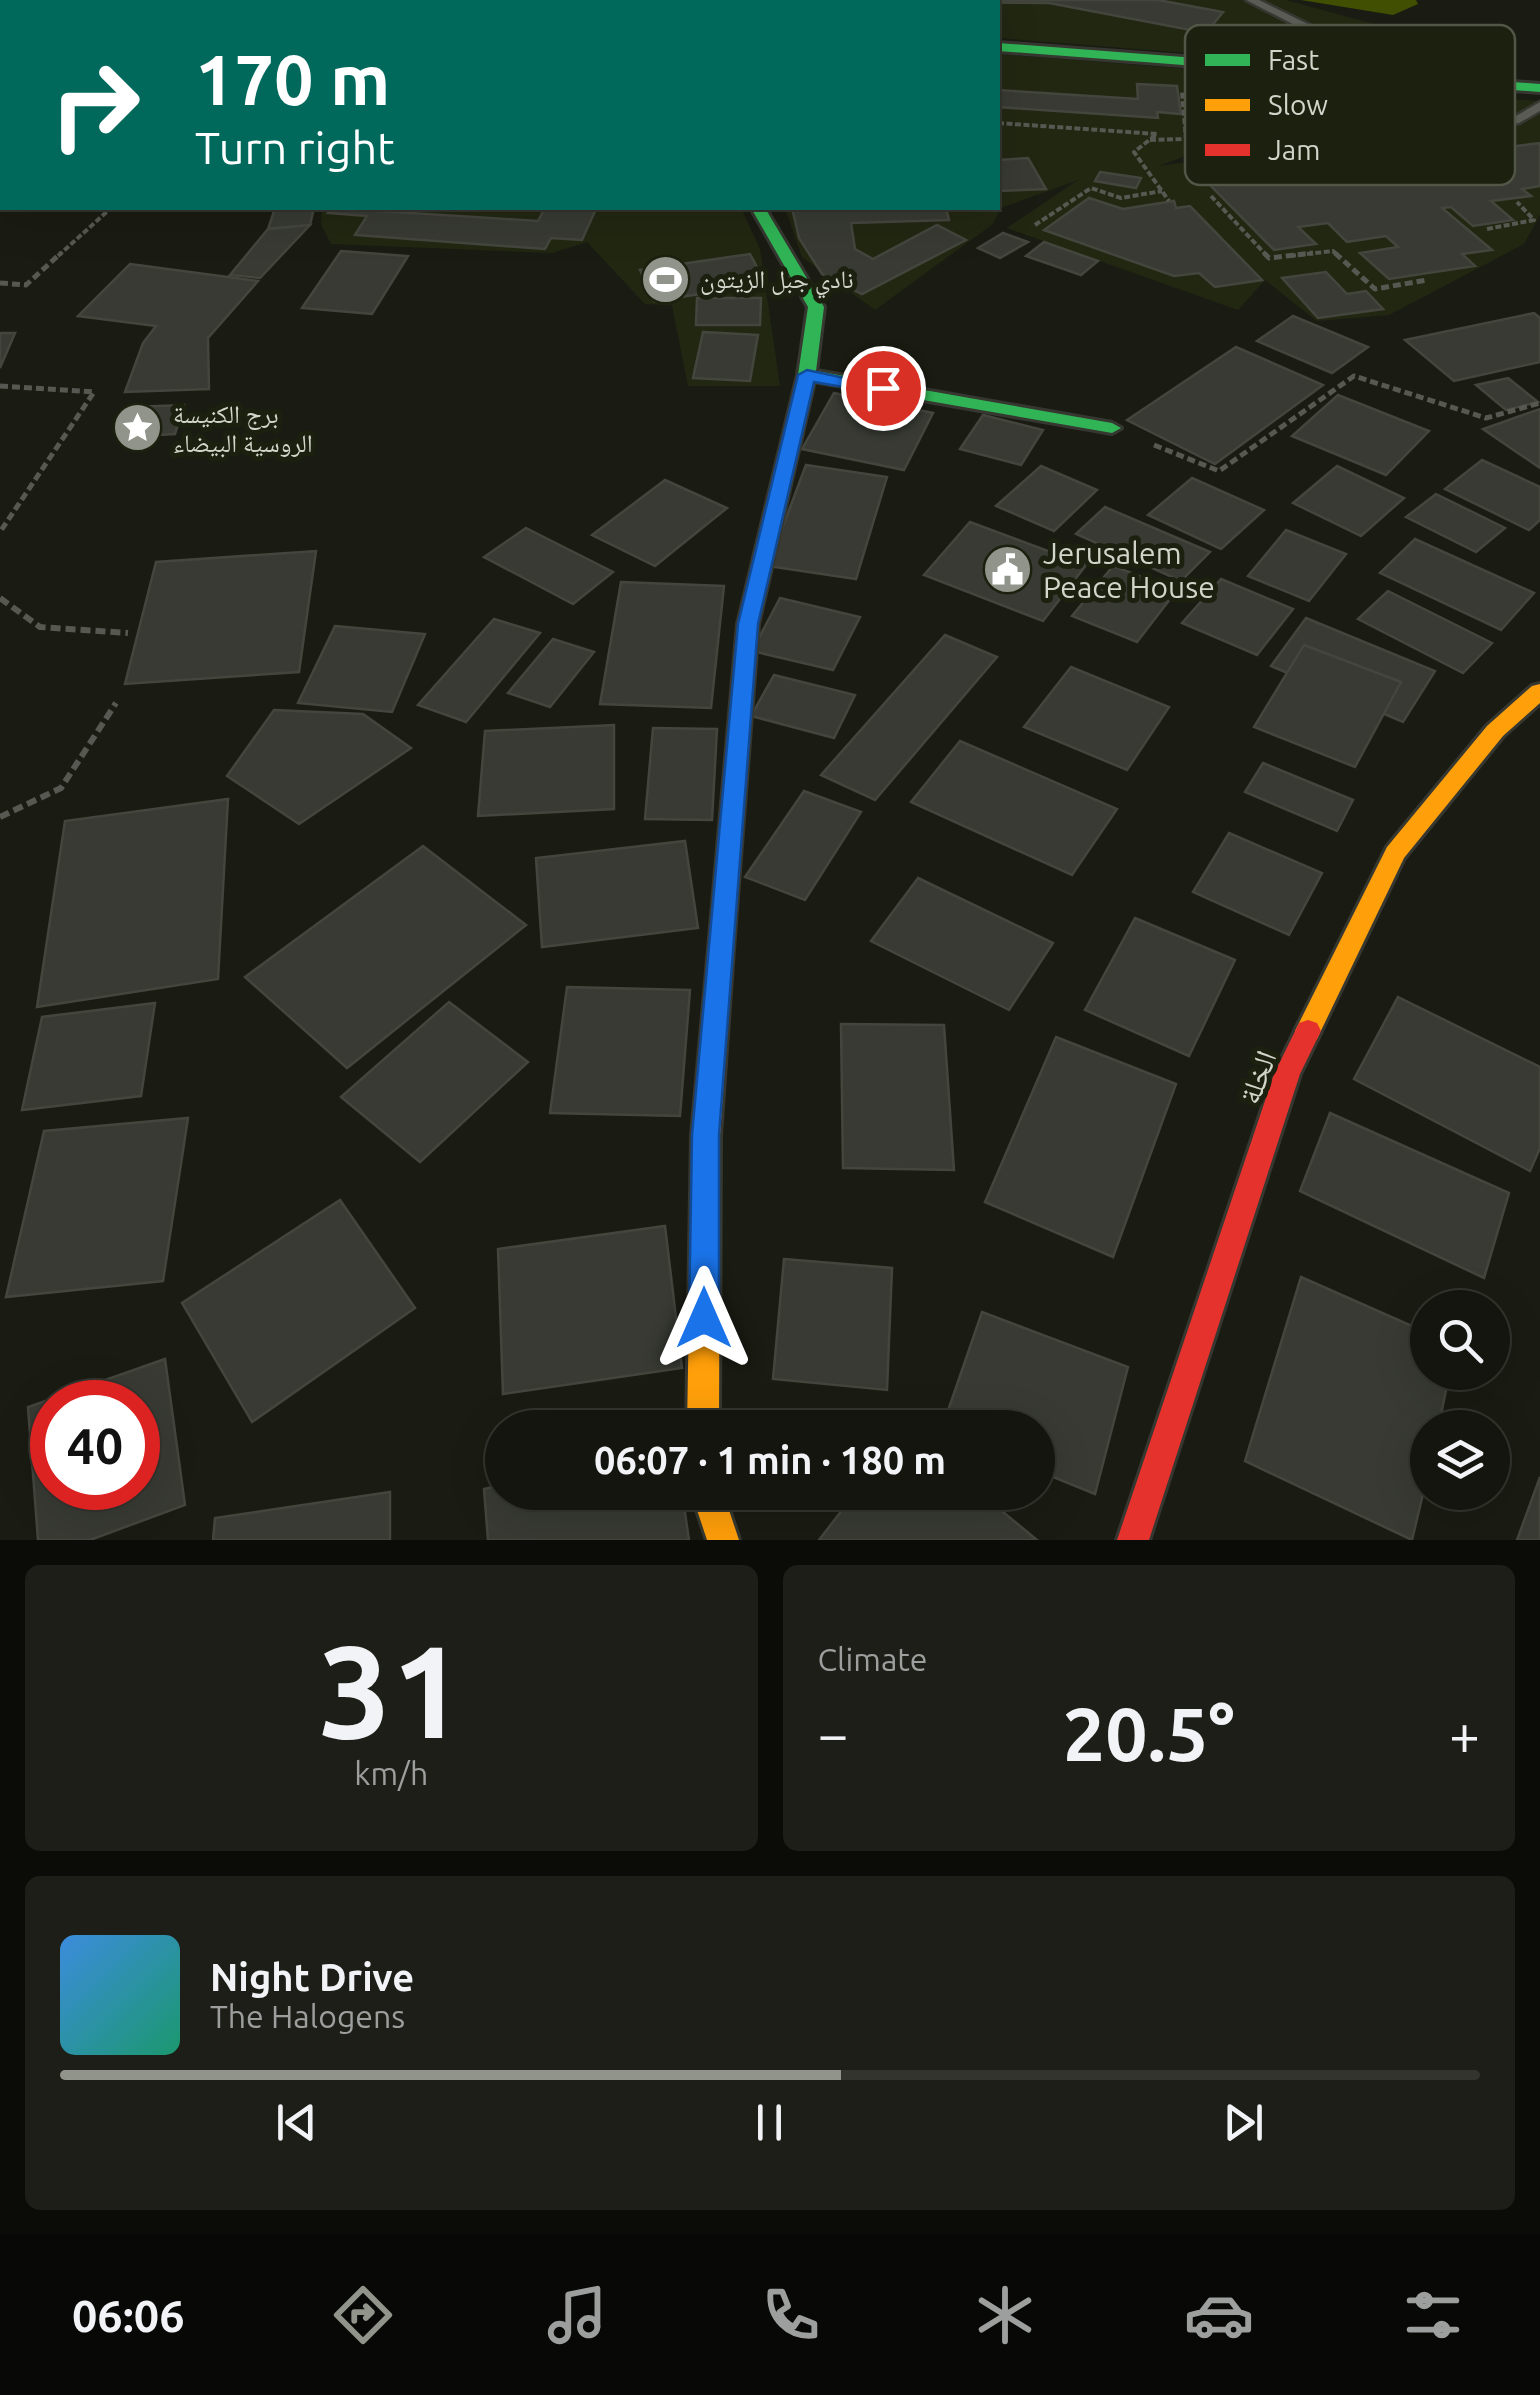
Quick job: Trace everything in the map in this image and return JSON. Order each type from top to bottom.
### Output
[{"type":"street","points":[[1000,46],[1185,60]]},
{"type":"street","points":[[1515,86],[1540,88]]},
{"type":"street","points":[[703,1410],[706,1135],[748,624],[807,375],[816,307],[759,210]]},
{"type":"street","points":[[807,375],[1112,428]]},
{"type":"street","name":"الخلة","points":[[1133,1540],[1287,1074],[1395,853],[1495,731],[1540,691]]},
{"type":"street","points":[[712,1510],[723,1540]]},
{"type":"lane","points":[[1251,0],[1302,25]]},
{"type":"lane","points":[[1515,118],[1540,106]]},
{"type":"path","points":[[1182,90],[1185,127]]},
{"type":"path","points":[[1000,124],[1157,134],[1134,152],[1168,201]]},
{"type":"path","points":[[1150,140],[1185,139]]},
{"type":"path","points":[[1200,185],[1269,258],[1332,251],[1375,289],[1427,280]]},
{"type":"path","points":[[1035,226],[1091,188],[1120,198],[1162,191]]},
{"type":"path","points":[[1487,229],[1534,220],[1517,202]]},
{"type":"path","points":[[0,282],[26,285],[109,210]]},
{"type":"path","points":[[1112,428],[1218,471],[1354,376],[1486,418],[1540,404]]},
{"type":"path","points":[[0,386],[94,392],[0,532]]},
{"type":"path","points":[[0,598],[40,627],[128,633]]},
{"type":"path","points":[[0,817],[60,788],[116,703]]},
{"type":"shaded area","points":[[1000,0],[1286,0],[1377,25],[1185,25],[1185,53],[1000,38]]},
{"type":"shaded area","points":[[1000,54],[1185,69],[1185,156],[1159,166],[1185,162],[1185,185],[1515,185],[1515,99],[1540,101],[1540,215],[1524,244],[1389,315],[1317,321],[1265,280],[1238,310],[1007,228],[1078,180],[1001,208]]},
{"type":"shaded area","points":[[322,210],[742,210],[760,249],[780,386],[688,386],[672,305],[645,304],[587,242],[552,253],[331,244],[321,224]]},
{"type":"shaded area","points":[[786,210],[1000,210],[993,224],[875,310],[802,257]]},
{"type":"green space","points":[[1301,0],[1416,0],[1418,4],[1393,15]]},
{"type":"building","points":[[1000,0],[1158,0],[1223,12],[1212,25],[1185,25],[1185,29],[1049,3]]},
{"type":"building","points":[[1137,84],[1177,86],[1181,114],[1157,112],[1158,118],[1000,107],[1000,90],[1138,99]]},
{"type":"building","points":[[1540,143],[1540,186],[1522,189],[1531,196],[1491,201],[1513,220],[1473,226],[1451,207],[1442,208],[1492,250],[1462,254],[1475,266],[1389,279],[1360,253],[1398,247],[1386,236],[1347,242],[1328,223],[1298,227],[1316,244],[1274,250],[1210,185],[1515,185],[1515,146]]},
{"type":"building","points":[[1028,158],[1046,189],[1000,191],[1000,160]]},
{"type":"building","points":[[1100,172],[1141,178],[1136,188],[1095,181]]},
{"type":"building","points":[[1089,198],[1123,209],[1174,201],[1176,208],[1190,206],[1262,280],[1215,287],[1199,273],[1174,276],[1044,230]]},
{"type":"building","points":[[274,210],[314,210],[310,225],[268,229]]},
{"type":"building","points":[[364,210],[538,221],[544,210],[596,210],[582,240],[551,238],[545,249],[355,235],[367,216],[328,213]]},
{"type":"building","points":[[792,210],[946,210],[949,220],[851,223],[855,249],[873,259],[937,225],[966,240],[862,294],[822,274],[799,238]]},
{"type":"building","points":[[310,225],[260,278],[230,275],[268,229]]},
{"type":"building","points":[[1003,233],[1028,242],[1000,258],[978,248]]},
{"type":"building","points":[[1044,242],[1098,261],[1081,275],[1026,256]]},
{"type":"building","points":[[341,251],[408,256],[372,314],[302,308]]},
{"type":"building","points":[[750,254],[766,284],[654,301],[640,270]]},
{"type":"building","points":[[130,264],[258,281],[208,338],[209,389],[125,392],[143,343],[156,326],[78,316]]},
{"type":"building","points":[[1326,272],[1347,294],[1366,291],[1383,309],[1318,318],[1282,278]]},
{"type":"building","points":[[697,298],[761,298],[760,325],[696,325]]},
{"type":"building","points":[[1534,313],[1540,318],[1540,362],[1454,381],[1405,340]]},
{"type":"building","points":[[1293,316],[1368,347],[1332,373],[1257,341]]},
{"type":"building","points":[[703,332],[758,335],[750,381],[693,378]]},
{"type":"building","points":[[0,333],[15,333],[0,368]]},
{"type":"building","points":[[1236,347],[1323,385],[1215,464],[1127,420]]},
{"type":"building","points":[[1508,378],[1538,402],[1506,410],[1476,385]]},
{"type":"building","points":[[834,393],[933,413],[904,470],[802,449]]},
{"type":"building","points":[[1338,395],[1429,431],[1386,475],[1292,436]]},
{"type":"building","points":[[184,405],[175,434],[122,437],[132,407]]},
{"type":"building","points":[[1540,409],[1540,468],[1483,429]]},
{"type":"building","points":[[983,415],[1043,430],[1021,465],[960,449]]},
{"type":"building","points":[[1482,460],[1540,487],[1540,520],[1529,530],[1445,489]]},
{"type":"building","points":[[806,465],[887,477],[856,579],[768,566]]},
{"type":"building","points":[[1041,466],[1097,490],[1054,531],[996,506]]},
{"type":"building","points":[[1337,466],[1404,498],[1361,536],[1293,503]]},
{"type":"building","points":[[1192,478],[1264,510],[1221,549],[1148,515]]},
{"type":"building","points":[[665,480],[727,508],[655,566],[592,535]]},
{"type":"building","points":[[1436,494],[1505,528],[1476,552],[1406,517]]},
{"type":"building","points":[[1105,507],[1210,552],[1181,581],[1076,534]]},
{"type":"building","points":[[970,522],[1086,565],[1043,621],[924,575]]},
{"type":"building","points":[[526,528],[613,572],[573,604],[484,557]]},
{"type":"building","points":[[1286,530],[1346,554],[1309,601],[1248,576]]},
{"type":"building","points":[[1415,539],[1534,593],[1501,630],[1380,573]]},
{"type":"building","points":[[316,551],[299,672],[125,684],[156,562]]},
{"type":"building","points":[[1113,566],[1177,590],[1137,642],[1072,616]]},
{"type":"building","points":[[1221,579],[1293,609],[1257,655],[1182,623]]},
{"type":"building","points":[[621,582],[724,586],[711,708],[600,704]]},
{"type":"building","points":[[1388,591],[1492,643],[1463,673],[1358,619]]},
{"type":"building","points":[[780,598],[860,617],[833,670],[752,651]]},
{"type":"building","points":[[1306,618],[1435,671],[1403,722],[1271,666]]},
{"type":"building","points":[[494,619],[540,633],[466,722],[418,705]]},
{"type":"building","points":[[335,626],[425,634],[392,712],[298,703]]},
{"type":"building","points":[[945,635],[997,657],[875,800],[821,775]]},
{"type":"building","points":[[553,639],[594,652],[550,707],[508,693]]},
{"type":"building","points":[[1304,645],[1401,682],[1355,767],[1254,727]]},
{"type":"building","points":[[1071,667],[1169,707],[1127,770],[1024,727]]},
{"type":"building","points":[[774,675],[855,695],[834,738],[751,716]]},
{"type":"building","points":[[274,710],[363,714],[411,748],[299,824],[227,776]]},
{"type":"building","points":[[614,725],[614,809],[478,816],[485,731]]},
{"type":"building","points":[[653,728],[717,729],[712,820],[645,819]]},
{"type":"building","points":[[960,741],[1117,809],[1072,875],[911,802]]},
{"type":"building","points":[[1263,763],[1353,800],[1337,831],[1245,792]]},
{"type":"building","points":[[804,791],[861,812],[805,900],[745,877]]},
{"type":"building","points":[[228,799],[218,979],[37,1007],[65,821]]},
{"type":"building","points":[[1229,833],[1322,873],[1289,935],[1193,892]]},
{"type":"building","points":[[685,841],[698,928],[542,947],[536,858]]},
{"type":"building","points":[[423,846],[526,925],[347,1068],[245,977]]},
{"type":"building","points":[[918,878],[1053,943],[1009,1010],[871,941]]},
{"type":"building","points":[[1135,918],[1235,960],[1189,1056],[1085,1010]]},
{"type":"building","points":[[567,987],[690,990],[680,1116],[550,1113]]},
{"type":"building","points":[[1398,997],[1540,1067],[1540,1148],[1530,1171],[1354,1079]]},
{"type":"building","points":[[449,1002],[528,1062],[420,1162],[341,1097]]},
{"type":"building","points":[[155,1003],[141,1096],[22,1110],[42,1017]]},
{"type":"building","points":[[841,1024],[944,1025],[954,1170],[843,1168]]},
{"type":"building","points":[[1056,1037],[1176,1084],[1113,1257],[985,1202]]},
{"type":"building","points":[[1330,1113],[1509,1193],[1484,1278],[1300,1191]]},
{"type":"building","points":[[188,1118],[163,1281],[6,1297],[44,1131]]},
{"type":"building","points":[[340,1200],[415,1308],[252,1422],[182,1303]]},
{"type":"building","points":[[665,1226],[682,1368],[503,1394],[498,1249]]},
{"type":"building","points":[[784,1259],[892,1268],[887,1390],[773,1379]]},
{"type":"building","points":[[1301,1277],[1410,1325],[1410,1390],[1446,1390],[1442,1410],[1410,1410],[1410,1510],[1419,1510],[1412,1540],[1245,1461]]},
{"type":"building","points":[[982,1312],[1128,1367],[1095,1494],[1055,1478],[1055,1410],[948,1410]]},
{"type":"building","points":[[165,1359],[185,1505],[90,1540],[38,1540],[36,1510],[160,1510],[160,1380],[105,1380]]},
{"type":"building","points":[[1540,1477],[1540,1540],[1517,1540]]},
{"type":"building","points":[[390,1492],[390,1540],[213,1540],[215,1518]]},
{"type":"building","points":[[486,1510],[685,1510],[689,1540],[488,1540]]},
{"type":"building","points":[[842,1510],[1001,1510],[1037,1540],[819,1540]]},
{"type":"traffic: fast","points":[[1000,47],[1185,61]]},
{"type":"traffic: fast","points":[[1515,86],[1540,88]]},
{"type":"traffic: fast","points":[[721,949],[748,624],[807,375],[816,307],[759,210]]},
{"type":"traffic: fast","points":[[807,375],[1112,428]]},
{"type":"traffic: slow","points":[[1308,1031],[1395,853],[1495,731],[1540,691]]},
{"type":"traffic: slow","points":[[703,1410],[706,1135],[721,949]]},
{"type":"traffic: slow","points":[[713,1510],[723,1540]]},
{"type":"traffic: jam","points":[[1133,1540],[1287,1074],[1308,1031]]},
{"type":"place","name":"نادي جبل الزيتون","points":[[665,279]]},
{"type":"place","name":"برج الكنيسة الروسية البيضاء","points":[[138,428]]},
{"type":"place","name":"Jerusalem Peace House","points":[[1008,570]]},
{"type":"route","points":[[704,1318],[706,1135],[748,624],[807,375],[883,388]]}]
